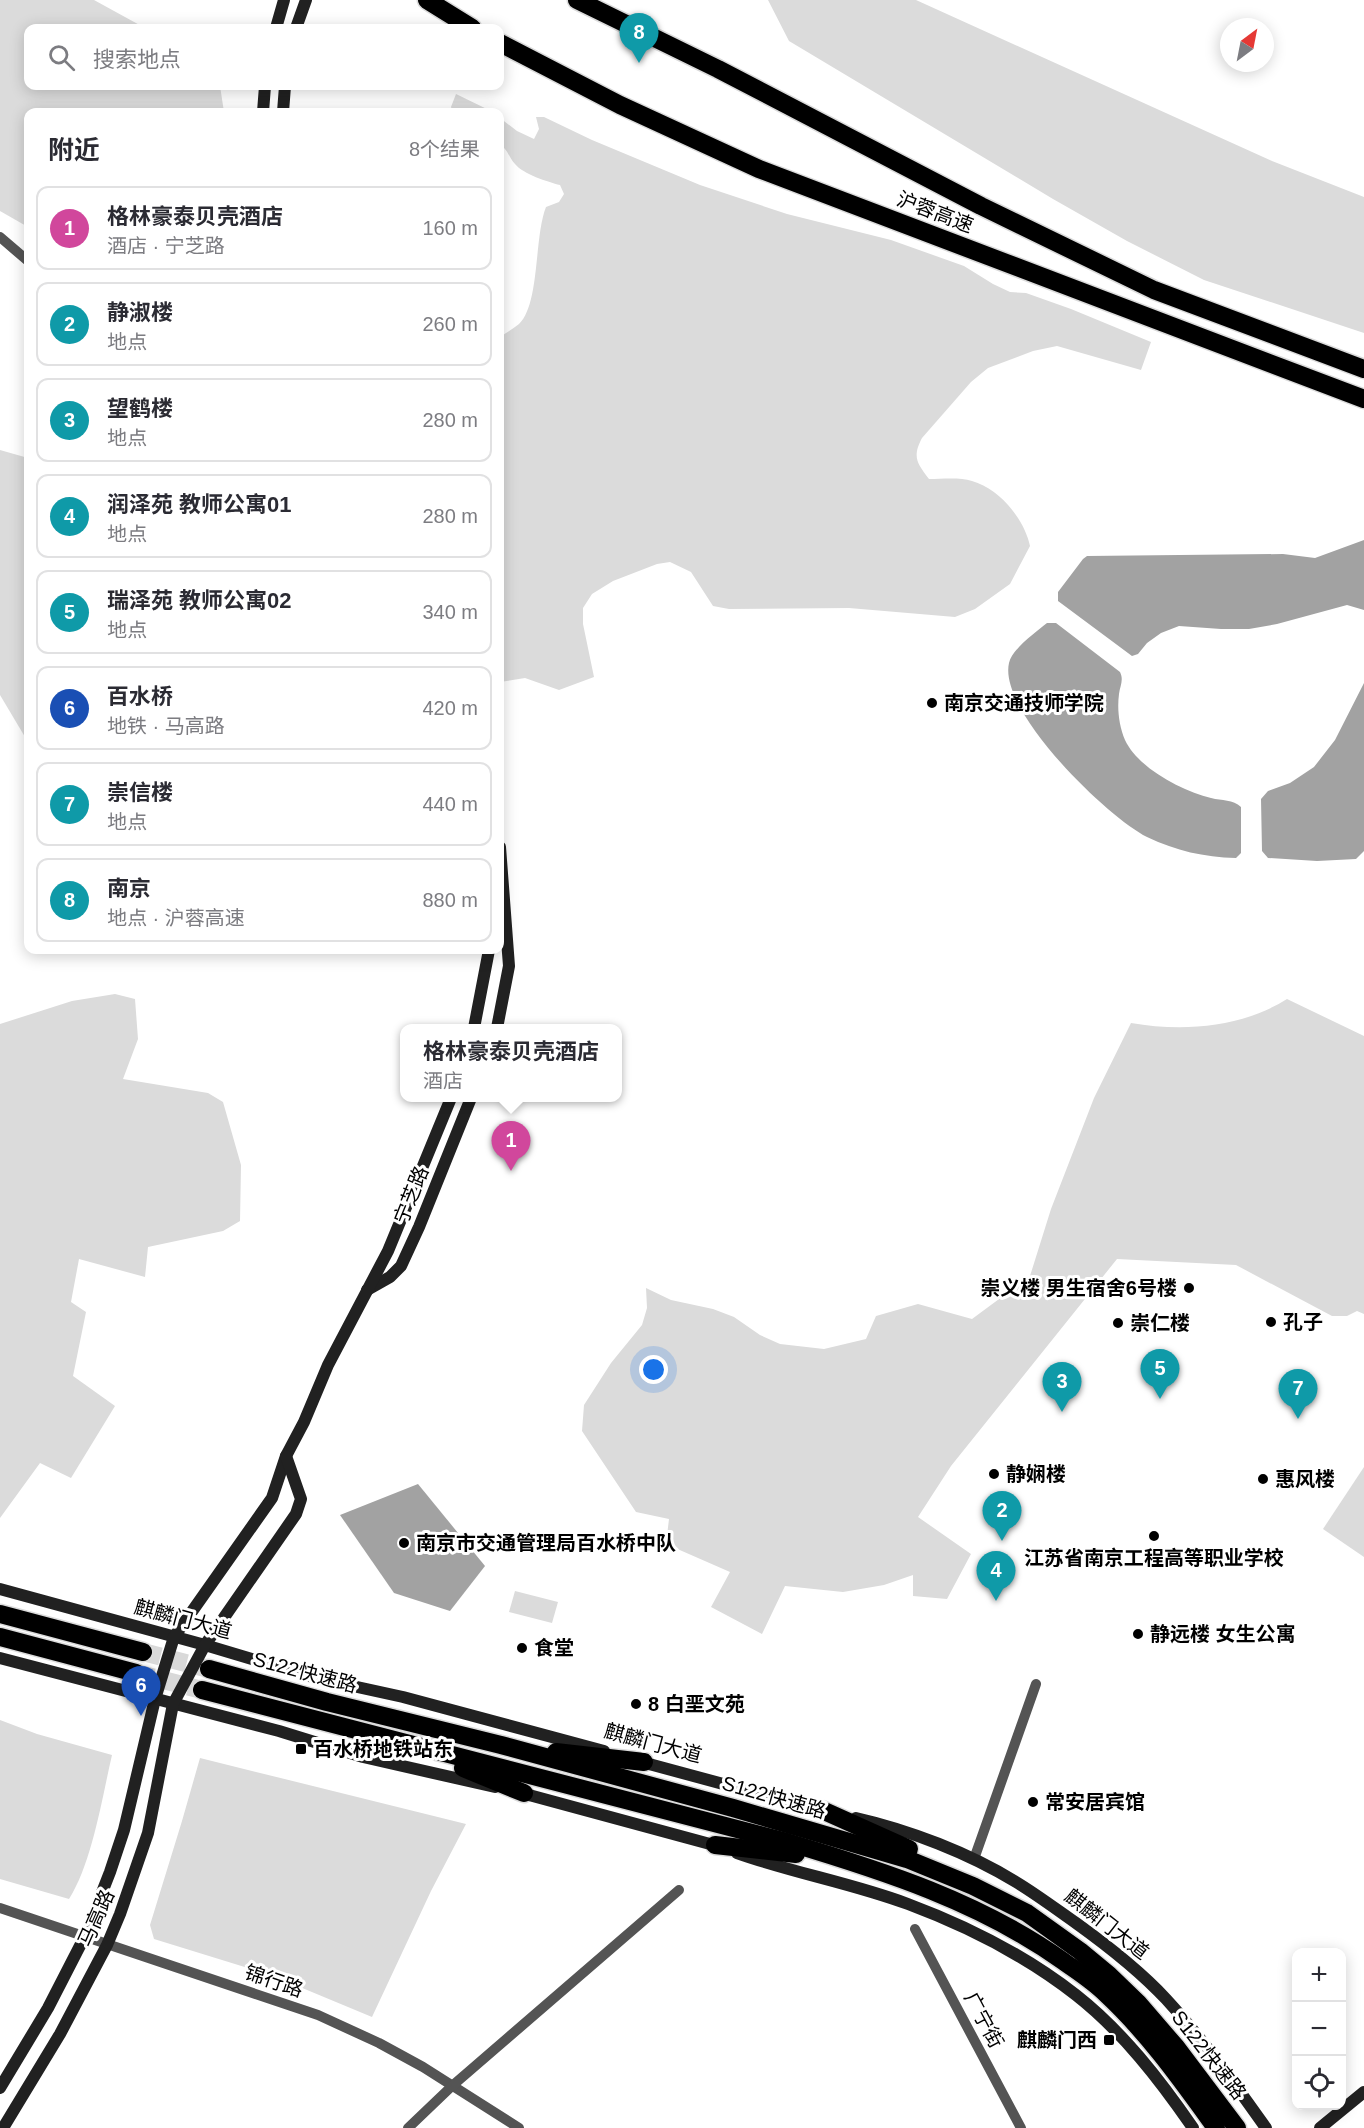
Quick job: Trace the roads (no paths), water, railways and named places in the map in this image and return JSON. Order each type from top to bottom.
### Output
[{"type":"highway","points":[[427,0],[466,24]]},
{"type":"highway","name":"沪蓉高速","points":[[577,0],[718,69],[981,207],[1154,290],[1364,369]]},
{"type":"highway","name":"沪蓉高速","points":[[504,45],[620,105],[759,169],[1364,399]]},
{"type":"highway","points":[[0,1614],[143,1652]]},
{"type":"highway","points":[[0,1637],[136,1673]]},
{"type":"highway","name":"S122快速路","points":[[209,1669],[327,1702],[501,1745],[833,1837],[907,1859],[973,1886],[1027,1913],[1109,1975],[1138,2003],[1176,2047],[1237,2128]]},
{"type":"highway","name":"S122快速路","points":[[202,1690],[787,1842],[848,1860],[912,1883],[1005,1924],[1034,1940],[1104,1992],[1167,2059],[1216,2128]]},
{"type":"highway","points":[[406,1743],[524,1793]]},
{"type":"highway","points":[[501,1745],[644,1762]]},
{"type":"highway","points":[[822,1810],[909,1850],[973,1886]]},
{"type":"highway","points":[[715,1845],[848,1860]]},
{"type":"street","points":[[277,24],[284,0]]},
{"type":"street","points":[[297,24],[306,0]]},
{"type":"street","points":[[263,108],[266,90]]},
{"type":"street","points":[[283,108],[285,90]]},
{"type":"street","points":[[0,237],[24,258]]},
{"type":"street","points":[[497,1024],[509,966],[504,892]]},
{"type":"street","points":[[475,1024],[490,954]]},
{"type":"street","name":"宁芝路","points":[[174,1637],[272,1498],[286,1456],[304,1422],[328,1365],[387,1251],[449,1102]]},
{"type":"street","name":"宁芝路","points":[[366,1290],[390,1277],[401,1266],[469,1102]]},
{"type":"street","points":[[205,1645],[296,1514],[301,1499],[286,1456]]},
{"type":"street","name":"麒麟门大道","points":[[0,1589],[316,1678],[403,1697],[867,1821],[974,1859],[1039,1896],[1127,1961],[1200,2037],[1266,2128]]},
{"type":"street","name":"马高路","points":[[0,2088],[48,2008],[85,1936],[110,1872],[124,1830],[155,1699],[174,1637]]},
{"type":"street","name":"马高路","points":[[3,2128],[60,2034],[107,1945],[148,1833],[173,1704],[205,1645]]},
{"type":"street","points":[[0,1658],[279,1731],[363,1757],[453,1779],[524,1793],[715,1845],[753,1859],[908,1904],[956,1923],[1011,1951],[1077,1996],[1106,2022],[1141,2060],[1171,2096],[1193,2128]]},
{"type":"street","points":[[974,1859],[1036,1684]]},
{"type":"street","points":[[408,2128],[452,2086],[679,1890]]},
{"type":"street","name":"锦行路","points":[[0,1908],[318,2015],[379,2043],[423,2067],[519,2128]]},
{"type":"street","name":"广宁街","points":[[915,1929],[1021,2128]]},
{"type":"street","points":[[1320,2128],[1364,2092]]},
{"type":"tunnel","points":[[143,1652],[209,1669]]},
{"type":"tunnel","points":[[136,1673],[202,1690]]},
{"type":"place","name":"南京","points":[[639,63]]},
{"type":"place","name":"南京交通技师学院","points":[[932,703]]},
{"type":"place","name":"格林豪泰贝壳酒店","points":[[511,1171]]},
{"type":"place","name":"崇义楼 男生宿舍6号楼","points":[[1189,1288]]},
{"type":"place","name":"孔子","points":[[1271,1322]]},
{"type":"place","name":"崇仁楼","points":[[1118,1323]]},
{"type":"place","name":"瑞泽苑 教师公寓02","points":[[1160,1399]]},
{"type":"place","name":"望鹤楼","points":[[1062,1412]]},
{"type":"place","name":"崇信楼","points":[[1298,1419]]},
{"type":"place","name":"静娴楼","points":[[994,1474]]},
{"type":"place","name":"惠风楼","points":[[1263,1479]]},
{"type":"place","name":"江苏省南京工程高等职业学校","points":[[1154,1536]]},
{"type":"place","name":"静淑楼","points":[[1002,1541]]},
{"type":"place","name":"南京市交通管理局百水桥中队","points":[[404,1543]]},
{"type":"place","name":"润泽苑 教师公寓01","points":[[996,1601]]},
{"type":"place","name":"静远楼 女生公寓","points":[[1138,1634]]},
{"type":"place","name":"食堂","points":[[522,1648]]},
{"type":"place","name":"8 白垩文苑","points":[[636,1704]]},
{"type":"place","name":"百水桥","points":[[141,1716]]},
{"type":"place","name":"百水桥地铁站东","points":[[301,1749]]},
{"type":"place","name":"常安居宾馆","points":[[1033,1802]]},
{"type":"place","name":"麒麟门西","points":[[1109,2040]]}]
